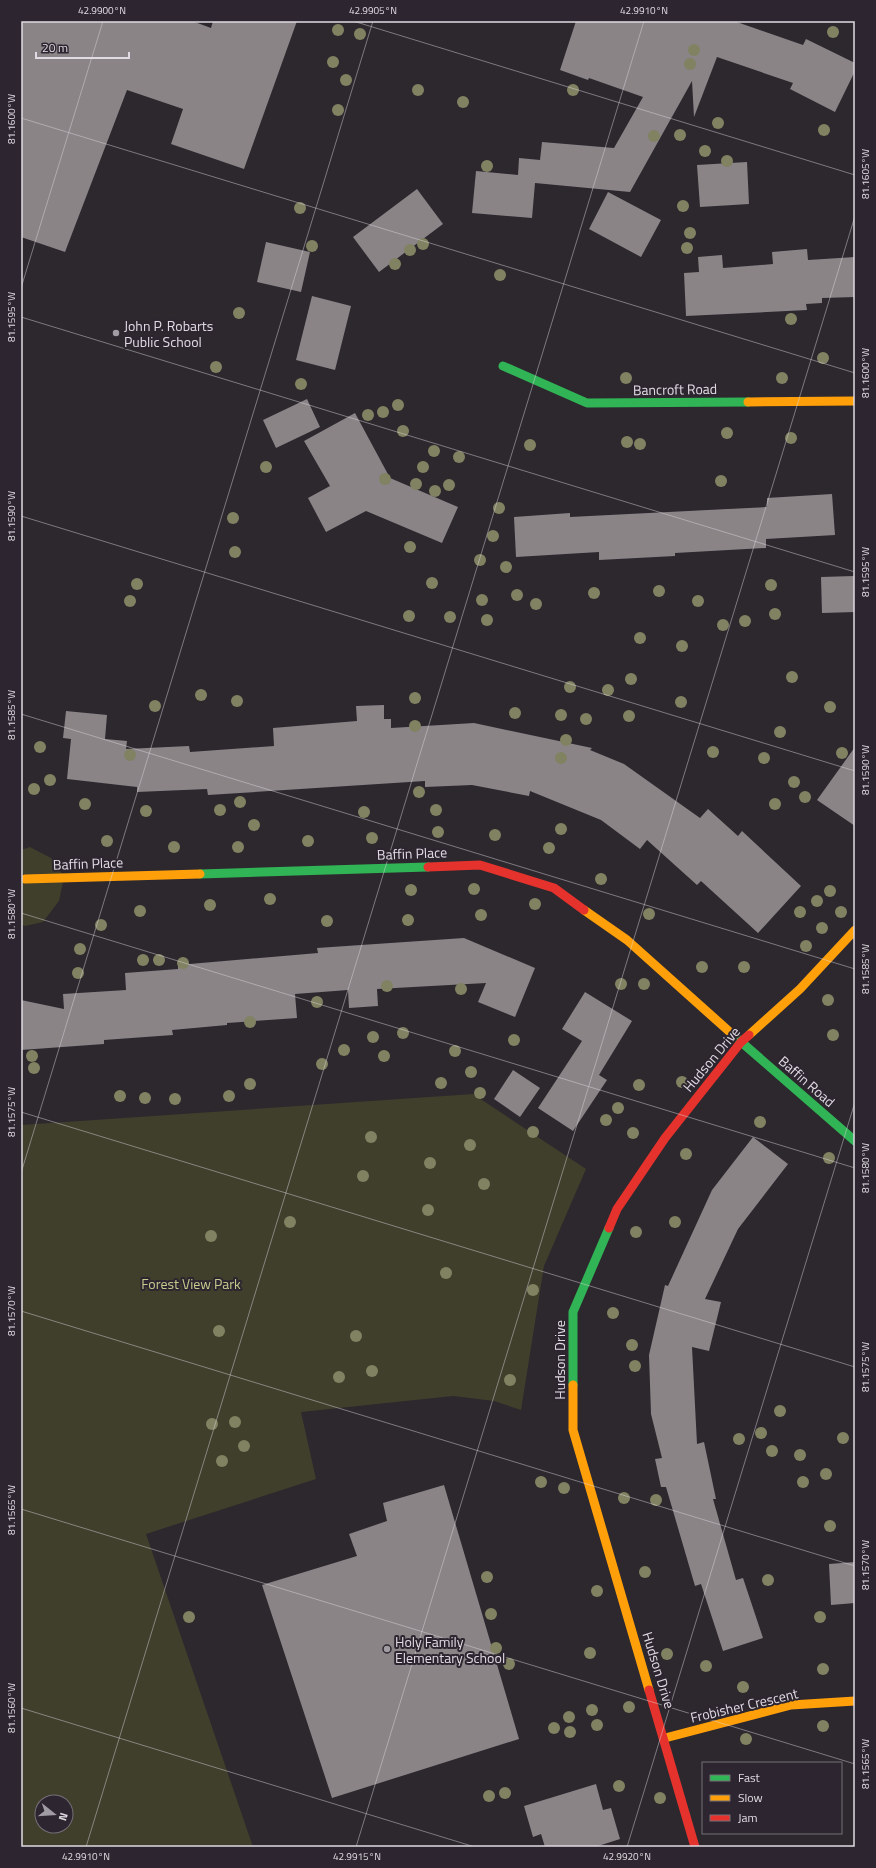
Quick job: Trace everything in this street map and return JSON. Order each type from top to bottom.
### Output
[{"type":"street","name":"Bancroft Road","points":[[503,366],[587,404],[855,401]]},
{"type":"street","name":"Baffin Place","points":[[25,879],[480,865],[554,888],[627,940],[741,1042]]},
{"type":"street","name":"Hudson Drive","points":[[695,1847],[665,1738],[573,1430],[573,1312],[617,1209],[665,1138],[741,1042],[800,989],[855,930]]},
{"type":"street","name":"Baffin Road","points":[[741,1042],[855,1141]]},
{"type":"street","name":"Frobisher Crescent","points":[[665,1738],[791,1705],[855,1700]]},
{"type":"green space","points":[[30,847],[51,858],[64,877],[59,901],[43,922],[25,926],[21,924],[21,850]]},
{"type":"green space","name":"Forest View Park","points":[[473,1094],[586,1169],[544,1266],[521,1410],[494,1401],[453,1396],[301,1412],[316,1479],[146,1534],[253,1847],[21,1847],[21,1125]]},
{"type":"building","points":[[21,21],[192,21],[211,28],[213,21],[297,21],[244,169],[171,144],[183,109],[127,90],[65,252],[21,237]]},
{"type":"building","points":[[576,21],[734,21],[803,45],[806,39],[855,63],[855,71],[835,112],[790,89],[793,83],[717,57],[694,117],[692,81],[630,192],[535,183],[532,218],[472,213],[476,171],[518,175],[519,158],[540,160],[542,142],[614,148],[643,97],[589,78],[588,80],[560,70]]},
{"type":"building","points":[[747,162],[749,204],[700,207],[697,165]]},
{"type":"building","points":[[417,189],[443,224],[379,272],[353,237]]},
{"type":"building","points":[[608,192],[661,220],[641,257],[589,229]]},
{"type":"building","points":[[266,242],[310,252],[301,292],[257,282]]},
{"type":"building","points":[[807,249],[808,260],[855,257],[855,297],[822,298],[822,303],[806,304],[807,310],[686,316],[684,273],[699,272],[698,257],[722,255],[723,268],[773,264],[772,252]]},
{"type":"building","points":[[312,296],[351,306],[335,370],[296,360]]},
{"type":"building","points":[[307,399],[320,427],[276,448],[263,420]]},
{"type":"building","points":[[355,413],[390,478],[458,507],[442,543],[366,511],[326,532],[308,498],[330,486],[304,441]]},
{"type":"building","points":[[832,494],[835,535],[766,539],[766,548],[675,553],[675,556],[599,560],[599,552],[516,557],[514,517],[570,513],[570,517],[767,507],[767,498]]},
{"type":"building","points":[[854,576],[855,612],[822,613],[821,577]]},
{"type":"building","points":[[384,705],[384,719],[391,719],[391,728],[474,723],[592,748],[590,750],[624,764],[700,818],[708,809],[738,836],[742,831],[801,886],[758,933],[701,881],[697,885],[647,840],[640,849],[601,820],[530,791],[529,796],[472,785],[425,787],[425,781],[208,795],[207,789],[137,792],[137,787],[67,779],[71,739],[63,738],[66,711],[107,715],[105,739],[127,741],[126,749],[189,746],[190,752],[274,746],[273,728],[357,721],[356,706]]},
{"type":"building","points":[[855,747],[855,826],[817,800]]},
{"type":"building","points":[[464,938],[535,968],[515,1017],[478,1002],[486,983],[377,989],[378,1006],[349,1008],[348,990],[295,994],[297,1018],[227,1023],[227,1025],[172,1030],[173,1035],[104,1040],[104,1044],[21,1050],[21,1000],[64,1009],[63,994],[126,990],[125,973],[178,969],[178,965],[318,953],[317,948]]},
{"type":"building","points":[[585,992],[632,1021],[599,1075],[607,1080],[573,1131],[538,1108],[582,1041],[562,1029]]},
{"type":"building","points":[[513,1070],[540,1088],[520,1117],[494,1099]]},
{"type":"building","points":[[753,1137],[788,1164],[738,1229],[705,1299],[721,1302],[709,1351],[692,1347],[697,1444],[704,1442],[716,1499],[713,1499],[736,1580],[743,1578],[763,1638],[723,1651],[701,1584],[695,1586],[666,1487],[661,1487],[655,1459],[662,1458],[651,1414],[649,1355],[665,1285],[668,1286],[712,1190]]},
{"type":"building","points":[[444,1485],[519,1739],[332,1798],[262,1585],[357,1556],[349,1534],[387,1521],[383,1503]]},
{"type":"building","points":[[855,1562],[855,1603],[831,1605],[829,1564]]},
{"type":"building","points":[[596,1784],[603,1810],[611,1808],[620,1839],[595,1847],[545,1847],[541,1834],[533,1837],[524,1806]]},
{"type":"traffic: fast","points":[[503,366],[587,403],[748,402]]},
{"type":"traffic: fast","points":[[200,874],[428,867]]},
{"type":"traffic: fast","points":[[732,1034],[855,1141]]},
{"type":"traffic: fast","points":[[573,1385],[573,1312],[609,1228]]},
{"type":"traffic: slow","points":[[748,402],[855,401]]},
{"type":"traffic: slow","points":[[25,879],[200,874]]},
{"type":"traffic: slow","points":[[584,910],[627,940],[732,1034]]},
{"type":"traffic: slow","points":[[749,1035],[800,989],[855,930]]},
{"type":"traffic: slow","points":[[573,1385],[573,1430],[649,1690]]},
{"type":"traffic: slow","points":[[665,1738],[791,1705],[855,1701]]},
{"type":"traffic: jam","points":[[428,867],[480,865],[554,888],[584,910]]},
{"type":"traffic: jam","points":[[609,1228],[617,1209],[665,1138],[741,1042],[749,1035]]},
{"type":"traffic: jam","points":[[649,1690],[695,1847]]},
{"type":"place","name":"John P. Robarts Public School","points":[[116,333]]},
{"type":"place","name":"Holy Family Elementary School","points":[[387,1649]]}]
